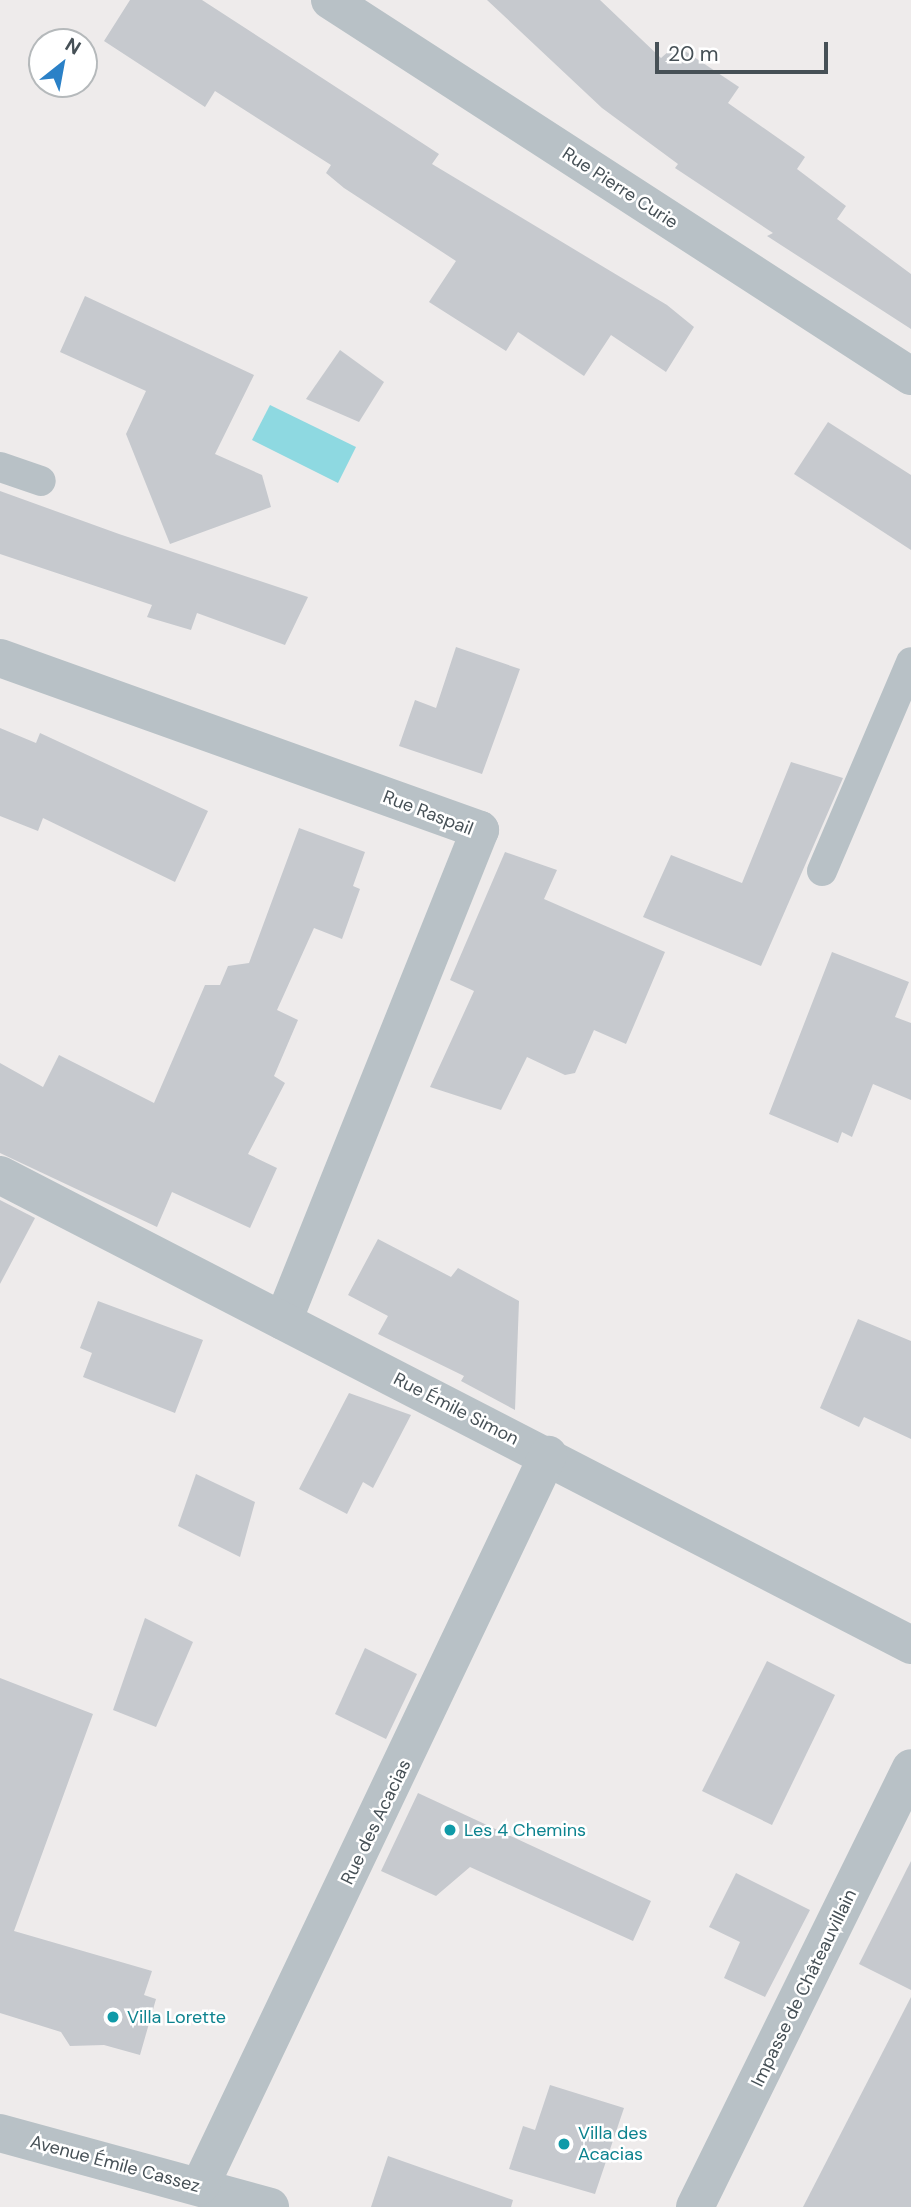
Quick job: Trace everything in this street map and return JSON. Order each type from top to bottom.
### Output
[{"type":"street","name":"Rue Pierre Curie","points":[[330,0],[911,376]]},
{"type":"street","name":"Rue Raspail","points":[[0,658],[480,830],[282,1321]]},
{"type":"street","name":"Rue Émile Simon","points":[[0,1175],[911,1644]]},
{"type":"street","name":"Rue des Acacias","points":[[200,2186],[548,1455]]},
{"type":"street","name":"Impasse de Châteauvillain","points":[[695,2207],[911,1768]]},
{"type":"street","name":"Avenue Émile Cassez","points":[[0,2133],[270,2207]]},
{"type":"lane","points":[[0,467],[41,481]]},
{"type":"lane","points":[[822,871],[911,662]]},
{"type":"water","points":[[270,405],[356,447],[338,483],[252,440]]},
{"type":"building","points":[[130,0],[202,0],[439,154],[432,164],[667,305],[694,327],[666,372],[611,335],[584,376],[518,332],[506,351],[429,302],[456,261],[344,188],[326,173],[331,165],[215,91],[205,107],[104,41]]},
{"type":"building","points":[[487,0],[600,0],[661,58],[676,45],[739,87],[728,103],[805,157],[797,169],[846,206],[837,219],[911,274],[911,329],[767,236],[773,233],[675,168],[678,164],[602,108]]},
{"type":"building","points":[[85,296],[254,375],[215,454],[262,475],[271,507],[170,544],[126,434],[146,391],[60,352]]},
{"type":"building","points":[[340,350],[384,382],[359,422],[306,399]]},
{"type":"building","points":[[828,422],[911,475],[911,550],[794,474]]},
{"type":"building","points":[[0,491],[308,597],[285,645],[197,613],[191,630],[147,617],[152,605],[0,554]]},
{"type":"building","points":[[456,647],[520,669],[482,774],[399,746],[415,700],[436,708]]},
{"type":"building","points":[[0,728],[36,743],[40,733],[208,811],[175,882],[43,818],[38,831],[0,816]]},
{"type":"building","points":[[791,762],[843,778],[761,966],[643,917],[671,855],[742,883]]},
{"type":"building","points":[[299,828],[365,852],[353,886],[360,889],[342,939],[314,928],[277,1010],[298,1020],[274,1076],[285,1083],[248,1154],[277,1168],[250,1228],[172,1192],[157,1227],[0,1153],[0,1063],[43,1087],[59,1055],[154,1103],[205,985],[220,985],[228,966],[249,963]]},
{"type":"building","points":[[505,852],[557,870],[544,899],[665,952],[626,1044],[594,1030],[575,1073],[565,1075],[527,1057],[501,1110],[430,1087],[474,991],[450,980]]},
{"type":"building","points":[[832,952],[909,982],[895,1017],[911,1023],[911,1100],[873,1084],[852,1137],[842,1132],[838,1143],[769,1114]]},
{"type":"building","points":[[0,1200],[35,1218],[0,1284]]},
{"type":"building","points":[[378,1239],[451,1277],[458,1268],[519,1301],[515,1410],[461,1381],[464,1376],[378,1334],[388,1316],[348,1295]]},
{"type":"building","points":[[98,1301],[203,1340],[175,1413],[83,1377],[92,1353],[80,1348]]},
{"type":"building","points":[[858,1319],[911,1341],[911,1439],[864,1417],[859,1427],[820,1408]]},
{"type":"building","points":[[349,1393],[411,1415],[373,1488],[363,1482],[347,1514],[299,1489]]},
{"type":"building","points":[[196,1474],[255,1502],[240,1557],[178,1526]]},
{"type":"building","points":[[145,1618],[193,1642],[156,1727],[113,1710]]},
{"type":"building","points":[[365,1648],[417,1674],[386,1739],[335,1714]]},
{"type":"building","points":[[767,1661],[835,1695],[772,1825],[702,1791]]},
{"type":"building","points":[[0,1678],[93,1714],[14,1931],[152,1971],[144,1995],[156,1999],[140,2055],[104,2045],[70,2046],[61,2032],[0,2013]]},
{"type":"building","name":"Les 4 Chemins","points":[[418,1793],[651,1901],[633,1941],[470,1867],[436,1896],[381,1871]]},
{"type":"building","points":[[911,1861],[911,1990],[859,1964]]},
{"type":"building","points":[[736,1873],[810,1910],[765,1997],[724,1978],[740,1942],[709,1927]]},
{"type":"building","points":[[911,1997],[911,2207],[803,2207]]},
{"type":"building","name":"Villa des Acacias","points":[[550,2085],[624,2108],[595,2194],[509,2169],[523,2126],[535,2130]]},
{"type":"building","points":[[388,2156],[513,2200],[511,2207],[371,2207]]},
{"type":"place","name":"Les 4 Chemins","points":[[450,1830]]},
{"type":"place","name":"Villa Lorette","points":[[113,2017]]},
{"type":"place","name":"Villa des Acacias","points":[[564,2144]]}]
